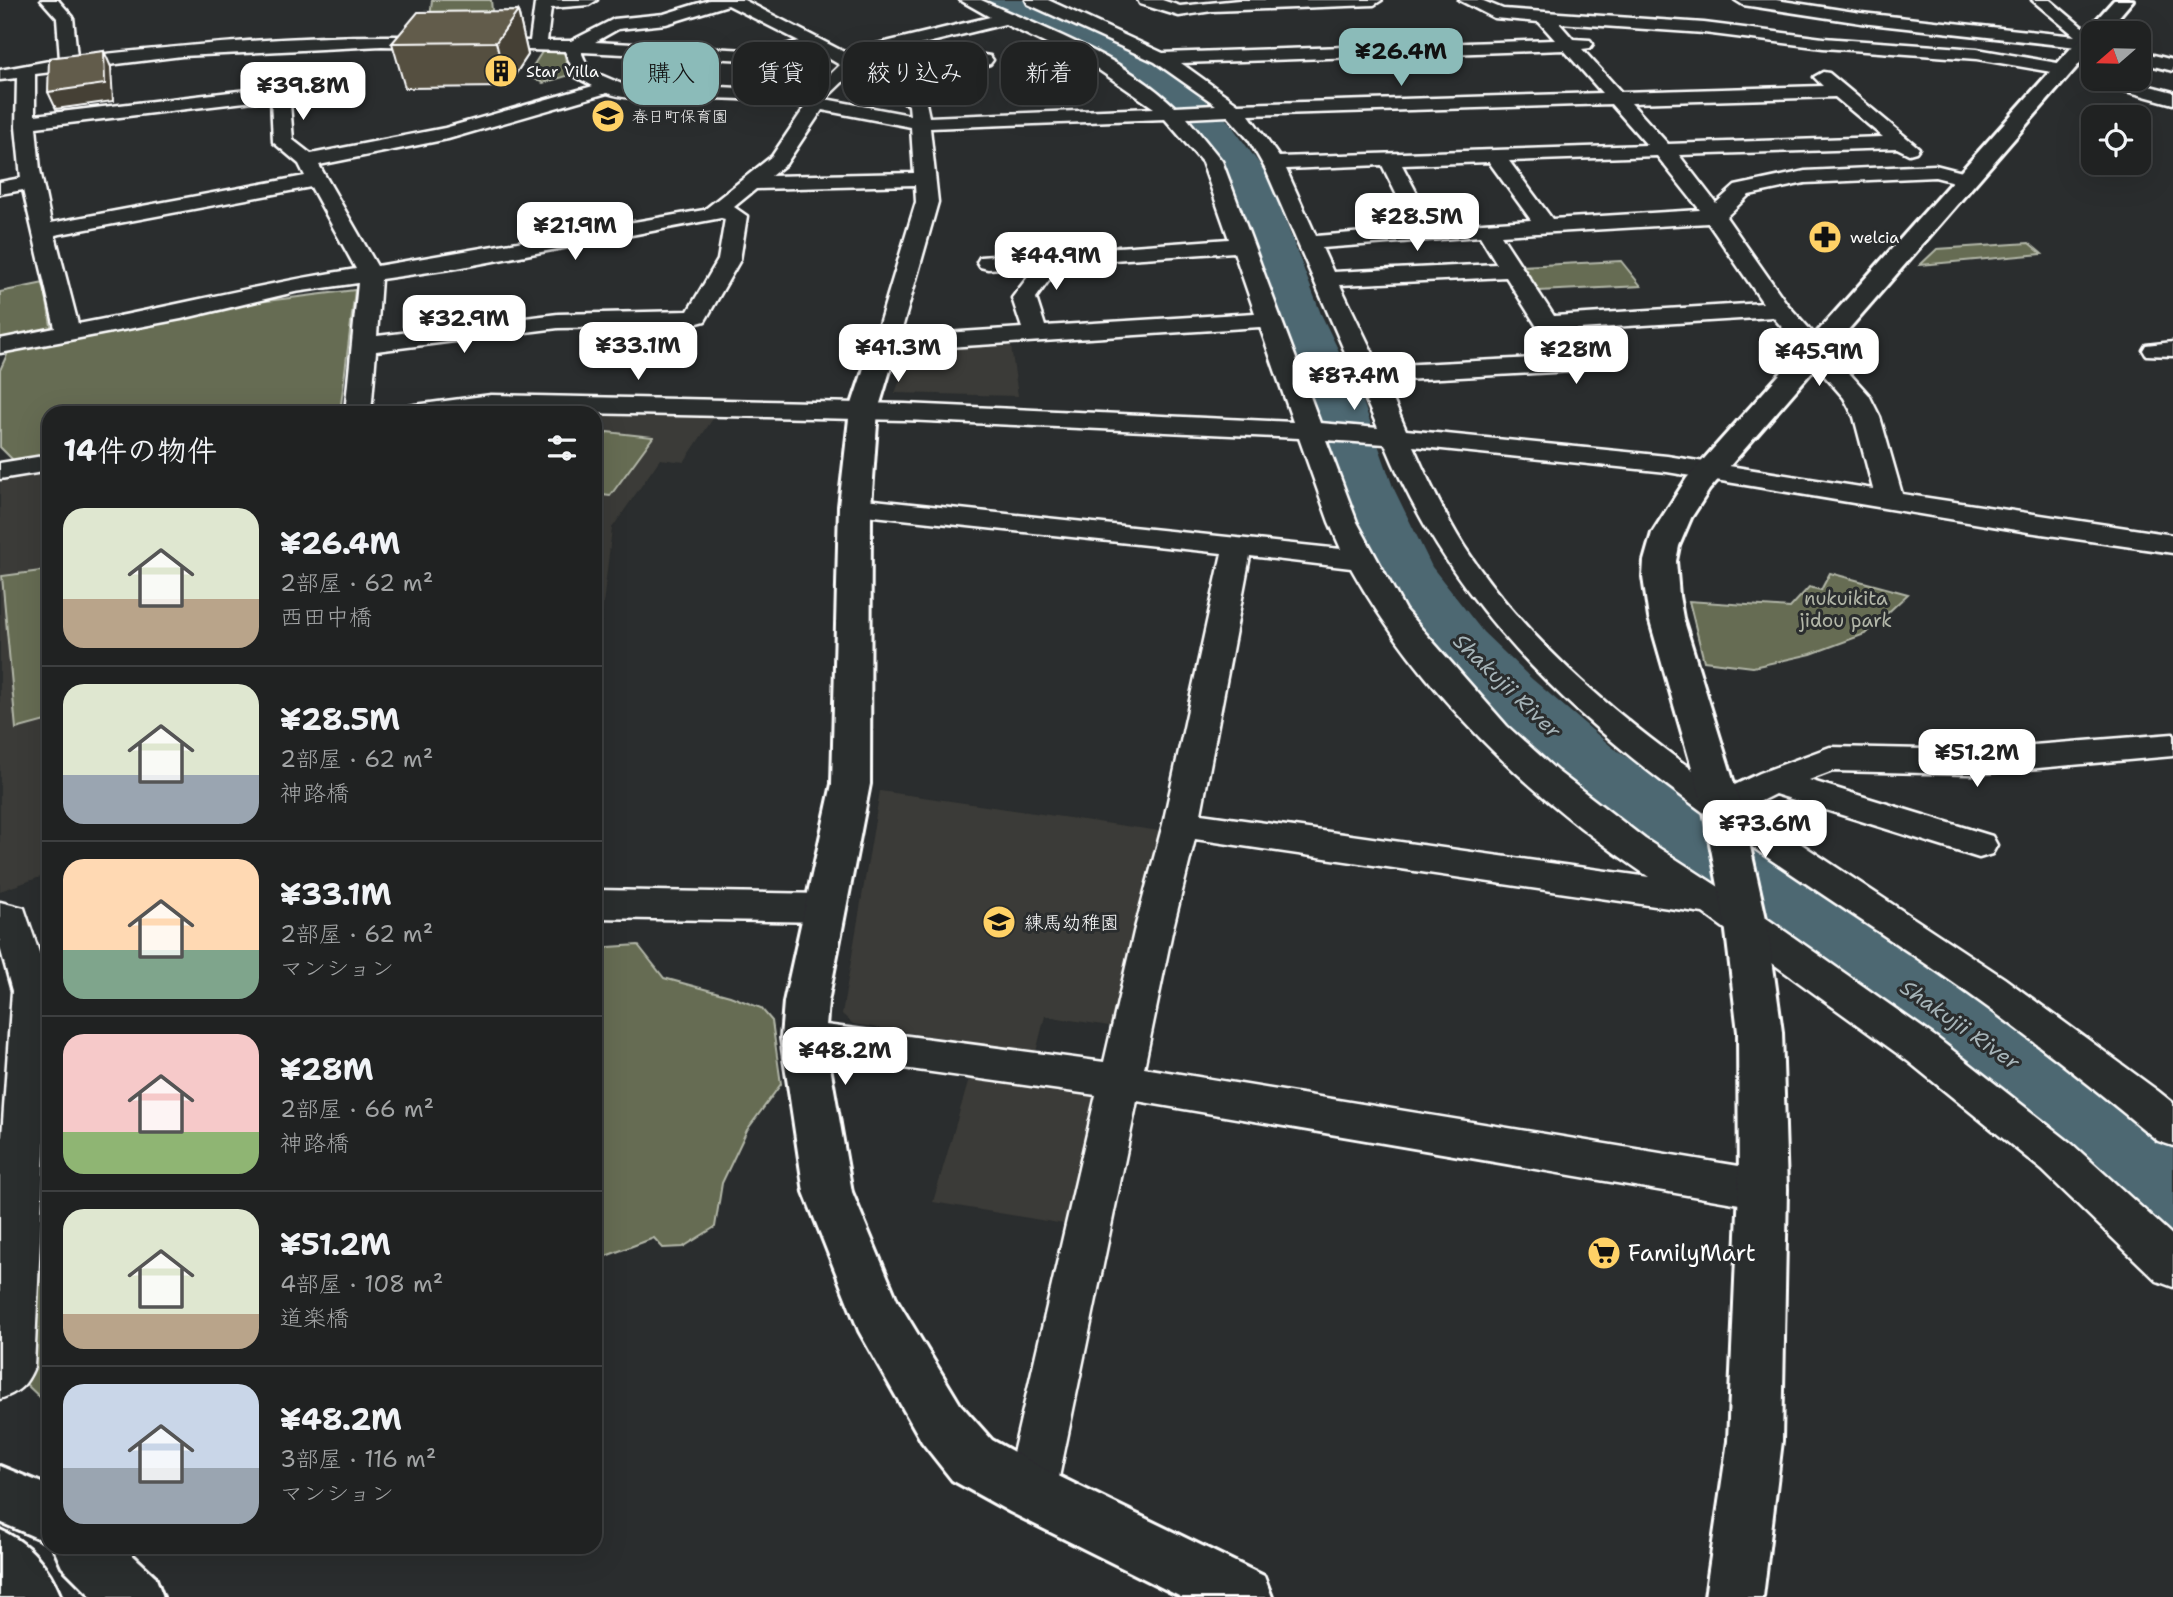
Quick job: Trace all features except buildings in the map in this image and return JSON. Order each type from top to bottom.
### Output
[{"type":"street","points":[[49,0],[65,17],[69,63]]},
{"type":"street","points":[[538,46],[543,4],[590,0],[595,8],[614,19],[614,24]]},
{"type":"street","points":[[726,0],[666,19],[614,24],[575,46],[573,54],[582,73],[629,93],[733,93]]},
{"type":"street","points":[[731,0],[813,42]]},
{"type":"street","points":[[968,0],[1100,62],[1173,113],[1196,137],[1212,161],[1313,432],[1343,522],[1361,560],[1392,614],[1495,734],[1632,848],[1736,912],[1923,1050],[2057,1157],[2173,1266]]},
{"type":"street","points":[[1042,4],[1078,0]]},
{"type":"street","points":[[1146,0],[1179,11],[1279,2],[1374,0]]},
{"type":"street","points":[[1467,0],[1500,14],[1540,11],[1823,43],[1977,54],[2081,73]]},
{"type":"street","points":[[1742,0],[1849,15],[2081,38]]},
{"type":"street","points":[[1836,0],[1849,15]]},
{"type":"street","points":[[2040,0],[2081,33]]},
{"type":"street","points":[[2106,21],[2124,0]]},
{"type":"street","points":[[1042,4],[1160,58],[1201,82],[1233,110],[1275,163],[1308,243],[1370,374],[1393,438],[1422,501],[1463,568],[1499,614],[1619,733],[1724,814],[1996,992],[2101,1069],[2173,1128]]},
{"type":"street","points":[[1540,11],[1687,177],[1779,309],[1856,395],[1867,416],[1890,500]]},
{"type":"street","points":[[918,42],[1007,18]]},
{"type":"street","points":[[1643,42],[1681,41],[1672,27]]},
{"type":"street","points":[[1775,36],[1935,171]]},
{"type":"street","points":[[0,75],[69,63],[182,51],[358,42],[451,41],[733,53]]},
{"type":"street","points":[[1160,58],[1605,43]]},
{"type":"street","points":[[1398,50],[1435,103]]},
{"type":"street","points":[[1734,1597],[1755,1441],[1763,1189],[1760,1032],[1736,912],[1724,814],[1665,618],[1660,548],[1669,526],[1698,484],[2081,50]]},
{"type":"street","points":[[1324,53],[1357,106]]},
{"type":"street","points":[[2151,60],[2173,66]]},
{"type":"street","points":[[829,83],[843,68]]},
{"type":"street","points":[[26,70],[21,112],[32,182],[62,298],[68,332]]},
{"type":"street","points":[[43,232],[312,171],[610,87]]},
{"type":"street","points":[[819,105],[921,124],[1233,110],[1838,91]]},
{"type":"street","points":[[2147,91],[2173,98]]},
{"type":"street","points":[[21,112],[280,92],[283,142],[312,171],[370,274],[359,406]]},
{"type":"street","points":[[0,346],[181,313],[295,285],[712,215],[779,160],[796,138],[813,105]]},
{"type":"street","points":[[918,105],[927,202],[864,410],[855,506],[851,784],[806,1002],[803,1038],[828,1192],[877,1314],[941,1423],[972,1460],[1030,1492],[1243,1597]]},
{"type":"street","points":[[1275,163],[1901,142]]},
{"type":"street","points":[[1494,155],[1545,225]]},
{"type":"street","points":[[1389,159],[1427,233]]},
{"type":"street","points":[[1308,243],[1545,225],[1714,216],[1742,190],[1805,177],[1935,171],[1967,179]]},
{"type":"street","points":[[750,183],[925,179]]},
{"type":"street","points":[[0,188],[32,182]]},
{"type":"street","points":[[365,345],[558,321],[687,319],[697,316],[729,260],[736,216],[719,209]]},
{"type":"street","points":[[1370,374],[1573,364],[1486,229]]},
{"type":"street","points":[[988,262],[1242,245]]},
{"type":"street","points":[[1036,334],[1024,298],[1043,273],[1041,259]]},
{"type":"street","points":[[1325,279],[1511,270]]},
{"type":"street","points":[[1548,324],[1779,309]]},
{"type":"street","points":[[885,344],[1269,319]]},
{"type":"street","points":[[468,406],[491,403],[864,410],[1173,421],[1523,448],[1712,469],[2173,544]]},
{"type":"street","points":[[0,471],[42,464]]},
{"type":"street","points":[[855,506],[1361,560]]},
{"type":"street","points":[[1030,1492],[1153,932],[1181,824],[1238,545]]},
{"type":"street","points":[[1724,814],[1772,781],[1830,759],[1972,762],[2173,745]]},
{"type":"street","points":[[1772,781],[1979,845]]},
{"type":"street","points":[[1181,824],[1658,892],[1736,912]]},
{"type":"street","points":[[602,904],[825,908]]},
{"type":"street","points":[[0,916],[11,918],[32,991],[36,1120],[10,1367],[0,1376]]},
{"type":"street","points":[[803,1038],[1121,1082],[1763,1189]]},
{"type":"street","points":[[0,1493],[42,1512]]},
{"type":"street","points":[[89,1554],[134,1597]]},
{"type":"street","points":[[0,1559],[32,1597]]},
{"type":"shaded area","points":[[1010,339],[1018,396],[895,393],[913,345]]},
{"type":"shaded area","points":[[602,412],[716,414],[684,462],[660,459],[612,528],[602,613]]},
{"type":"shaded area","points":[[42,472],[42,876],[0,891],[0,480]]},
{"type":"shaded area","name":"練馬幼稚園","points":[[880,791],[1160,831],[1116,1027],[1045,1016],[1036,1052],[853,1024],[842,1014]]},
{"type":"shaded area","points":[[970,1076],[1099,1097],[1070,1225],[933,1202]]},
{"type":"green space","points":[[432,0],[491,0],[495,41],[428,38]]},
{"type":"green space","points":[[544,49],[564,51],[567,67],[573,74],[543,83],[527,75]]},
{"type":"green space","points":[[2029,243],[2042,254],[1920,265],[1937,249]]},
{"type":"green space","points":[[1621,261],[1641,286],[1539,291],[1522,266]]},
{"type":"green space","points":[[44,283],[52,332],[0,342],[0,292]]},
{"type":"green space","points":[[355,290],[341,406],[42,406],[42,457],[14,461],[0,447],[0,370],[11,346],[218,307]]},
{"type":"green space","points":[[607,432],[653,437],[610,496],[602,495],[602,439]]},
{"type":"green space","points":[[42,571],[42,722],[16,729],[2,576]]},
{"type":"green space","name":"nukuikita jidou park","points":[[1830,573],[1908,594],[1865,634],[1811,654],[1753,667],[1704,661],[1689,601],[1790,608],[1809,587],[1821,590]]},
{"type":"green space","points":[[638,945],[664,978],[730,996],[761,1008],[772,1021],[781,1084],[747,1130],[722,1183],[715,1227],[683,1247],[663,1248],[654,1238],[602,1257],[602,952],[609,947]]},
{"type":"green space","points":[[42,1136],[42,1399],[26,1384],[38,1141]]},
{"type":"waterway","name":"Shakujii River","points":[[1005,0],[1082,37],[1170,88],[1215,130],[1247,176],[1297,314],[1336,399],[1365,487],[1404,571],[1461,646],[1509,694],[1588,763],[2040,1081],[2173,1201]]},
{"type":"place","name":"Star Villa","points":[[501,71]]},
{"type":"place","name":"春日町保育園","points":[[608,116]]},
{"type":"place","name":"welcia","points":[[1825,237]]},
{"type":"place","name":"練馬幼稚園","points":[[999,922]]},
{"type":"place","name":"FamilyMart","points":[[1604,1253]]}]
